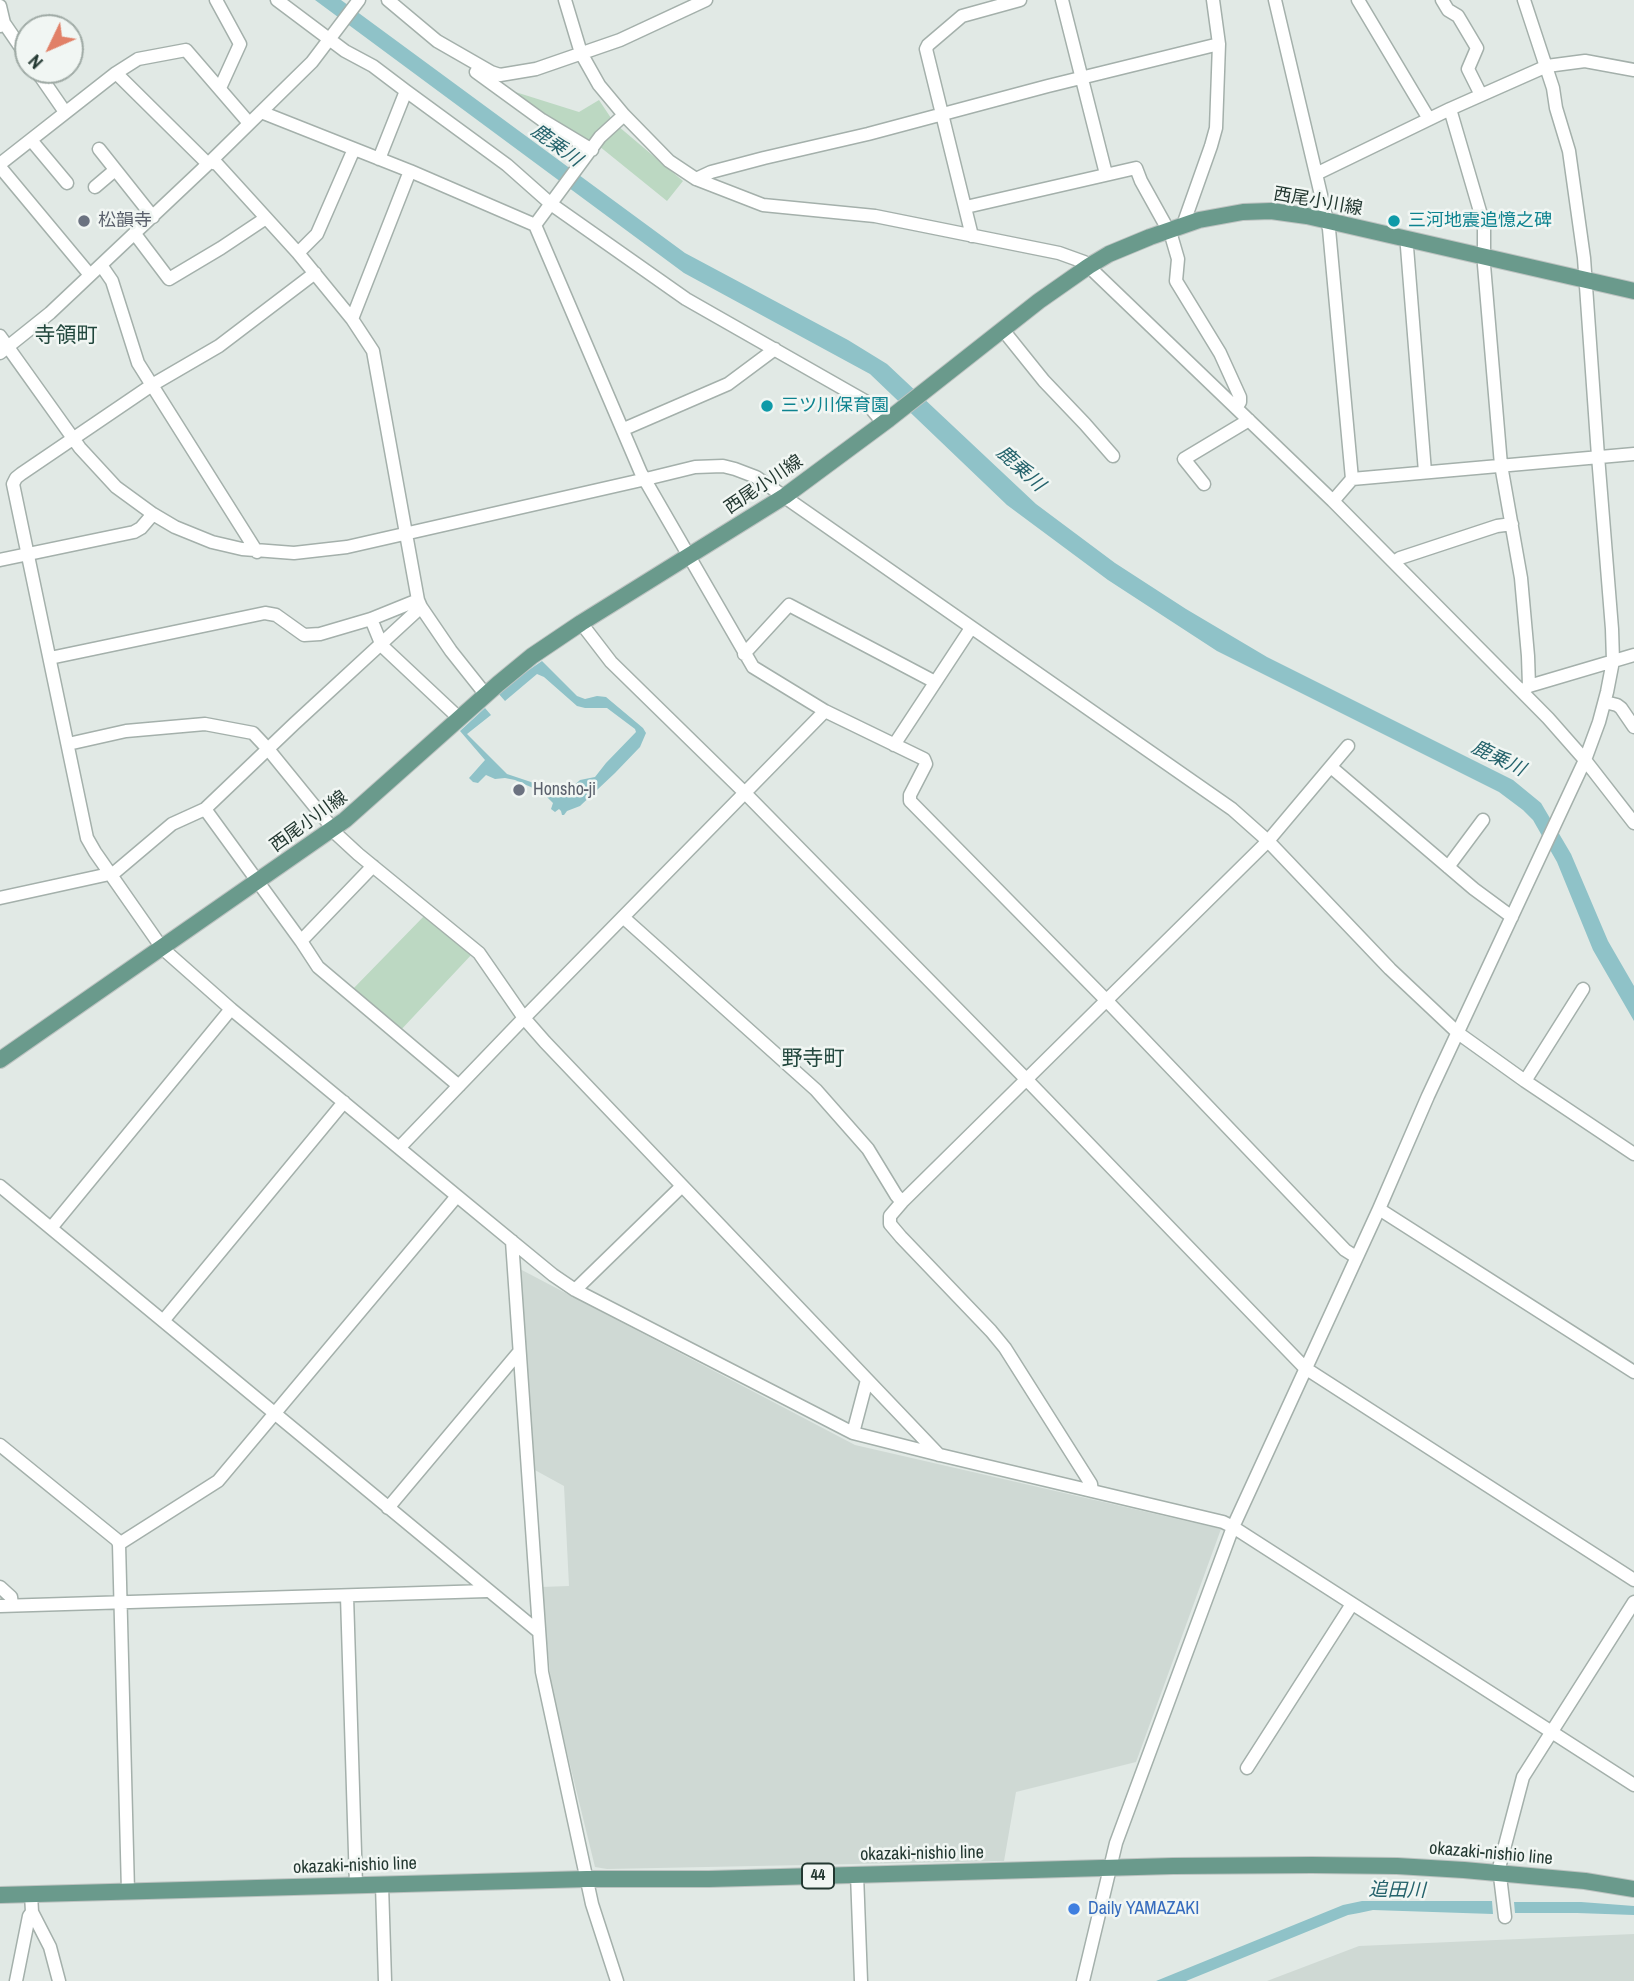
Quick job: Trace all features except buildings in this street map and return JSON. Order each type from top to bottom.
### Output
[{"type":"main road","name":"西尾小川線","points":[[0,1060],[332,830],[532,656],[785,496],[1089,266],[1120,249],[1209,218],[1256,211],[1288,213],[1634,291]]},
{"type":"main road","name":"okazaki-nishio line","points":[[0,1895],[587,1879],[709,1879],[1354,1864],[1464,1870],[1585,1881],[1634,1889]]},
{"type":"street","points":[[216,0],[240,44],[220,88]]},
{"type":"street","points":[[277,0],[345,51],[373,66],[686,299],[865,401],[886,421]]},
{"type":"street","points":[[4,350],[50,313],[135,234],[312,62],[359,0]]},
{"type":"street","points":[[388,0],[460,60],[589,153]]},
{"type":"street","points":[[565,0],[581,53],[599,85],[669,161],[696,179],[763,205],[875,216],[1080,259],[1525,689],[1634,823]]},
{"type":"street","points":[[437,41],[500,75],[536,69],[620,40],[706,0]]},
{"type":"street","points":[[972,236],[926,52],[928,45],[962,16],[1020,0]]},
{"type":"street","points":[[1062,0],[1106,174]]},
{"type":"street","points":[[1227,0],[1213,2],[1219,44],[1216,128],[1176,228],[1178,259],[1175,281],[1220,353],[1240,397],[1236,408]]},
{"type":"street","points":[[1275,0],[1329,229],[1352,479]]},
{"type":"street","points":[[1358,0],[1429,119]]},
{"type":"street","points":[[1442,0],[1448,10],[1458,16],[1477,48],[1468,69],[1481,95]]},
{"type":"street","points":[[1083,1981],[1116,1843],[1233,1527],[1428,1096],[1585,760],[1605,702],[1613,661],[1610,596],[1584,258],[1569,152],[1546,66],[1524,0]]},
{"type":"street","points":[[0,6],[2,24],[14,40]]},
{"type":"street","points":[[696,179],[711,172],[764,158],[1219,44]]},
{"type":"street","points":[[90,275],[0,165],[65,112],[138,59],[186,50],[249,123]]},
{"type":"street","points":[[1316,174],[1450,108],[1546,66],[1585,61],[1634,70]]},
{"type":"street","points":[[116,74],[205,161],[216,164],[315,273],[352,318],[373,351],[420,604],[451,651],[486,695]]},
{"type":"street","points":[[46,84],[65,112]]},
{"type":"street","points":[[379,159],[406,91]]},
{"type":"street","points":[[1450,108],[1484,225],[1484,257],[1501,465],[1525,615],[1525,689]]},
{"type":"street","points":[[261,112],[536,225],[646,480],[744,654],[756,670],[825,711],[924,759],[910,801],[1107,1001],[1345,1250],[1356,1257]]},
{"type":"street","points":[[536,225],[600,137],[624,115]]},
{"type":"street","points":[[31,140],[67,183]]},
{"type":"street","points":[[99,149],[153,217]]},
{"type":"street","points":[[298,253],[317,234],[354,149]]},
{"type":"street","points":[[966,207],[1136,168],[1140,181],[1176,228]]},
{"type":"street","points":[[95,187],[115,170]]},
{"type":"street","points":[[352,318],[410,172]]},
{"type":"street","points":[[135,234],[169,279],[266,218]]},
{"type":"street","points":[[1408,240],[1425,472]]},
{"type":"street","points":[[101,265],[112,281],[138,363],[257,552]]},
{"type":"street","points":[[315,273],[219,346],[152,385],[21,474],[13,484],[87,838],[162,948],[231,1009],[575,1290],[853,1433],[1223,1522],[1634,1785]]},
{"type":"street","points":[[1003,330],[1044,381],[1113,456]]},
{"type":"street","points":[[0,336],[4,350],[73,439],[107,478],[129,498],[187,532],[212,542],[257,552],[294,553],[347,547],[646,480],[684,468],[723,467],[756,477],[1211,793],[1268,841],[1390,969],[1458,1034],[1634,1154]]},
{"type":"street","points":[[624,429],[728,384],[775,349]]},
{"type":"street","points":[[1204,484],[1184,459],[1248,420]]},
{"type":"street","points":[[1333,501],[1352,479],[1634,454]]},
{"type":"street","points":[[0,560],[134,532],[153,514]]},
{"type":"street","points":[[1394,562],[1497,526],[1512,524]]},
{"type":"street","points":[[50,658],[265,613],[276,615],[304,635],[320,634],[420,604]]},
{"type":"street","points":[[0,898],[114,873],[172,824],[205,809],[420,604]]},
{"type":"street","points":[[744,654],[789,605],[935,682]]},
{"type":"street","points":[[371,619],[380,644],[460,719]]},
{"type":"street","points":[[581,623],[611,662],[745,793],[1306,1368],[1634,1580]]},
{"type":"street","points":[[894,745],[971,628]]},
{"type":"street","points":[[1525,689],[1634,655]]},
{"type":"street","points":[[1605,702],[1621,708],[1634,727]]},
{"type":"street","points":[[400,1148],[825,711]]},
{"type":"street","points":[[68,744],[126,731],[205,724],[253,733],[332,830],[479,953],[524,1018],[940,1455]]},
{"type":"street","points":[[1092,1491],[1091,1484],[1005,1348],[890,1224],[890,1216],[1268,841],[1348,746]]},
{"type":"street","points":[[1331,767],[1448,867],[1512,917]]},
{"type":"street","points":[[205,809],[318,967],[460,1087]]},
{"type":"street","points":[[1448,867],[1483,820]]},
{"type":"street","points":[[301,941],[373,866]]},
{"type":"street","points":[[624,918],[816,1090],[868,1149],[902,1202]]},
{"type":"street","points":[[1525,1081],[1583,989]]},
{"type":"street","points":[[51,1228],[231,1009]]},
{"type":"street","points":[[163,1321],[344,1102]]},
{"type":"street","points":[[575,1290],[682,1186]]},
{"type":"street","points":[[3,1194],[51,1228],[539,1632]]},
{"type":"street","points":[[119,1544],[213,1486],[457,1196]]},
{"type":"street","points":[[1379,1209],[1634,1372]]},
{"type":"street","points":[[512,1241],[544,1687],[592,1903],[617,1981]]},
{"type":"street","points":[[388,1508],[519,1352]]},
{"type":"street","points":[[853,1433],[867,1380]]},
{"type":"street","points":[[0,1445],[119,1544],[128,1891]]},
{"type":"street","points":[[0,1587],[11,1597],[6,1606]]},
{"type":"street","points":[[6,1606],[487,1591]]},
{"type":"street","points":[[347,1596],[356,1885]]},
{"type":"street","points":[[1505,1917],[1500,1862],[1523,1777],[1634,1602]]},
{"type":"street","points":[[1247,1768],[1352,1604]]},
{"type":"street","points":[[857,1874],[861,1981]]},
{"type":"street","points":[[382,1885],[385,1981]]},
{"type":"street","points":[[31,1894],[32,1912],[50,1947],[60,1981]]},
{"type":"street","points":[[16,1981],[32,1912]]},
{"type":"shaded area","points":[[518,1268],[855,1445],[1221,1529],[1136,1762],[1016,1792],[1004,1861],[607,1869],[595,1867],[552,1691],[541,1587],[569,1586],[564,1486],[533,1469]]},
{"type":"shaded area","points":[[1634,1934],[1634,1981],[1267,1981],[1359,1946]]},
{"type":"green space","points":[[509,90],[579,112],[599,100],[611,118],[592,139],[586,141],[545,119]]},
{"type":"green space","points":[[618,126],[683,181],[667,201],[599,146]]},
{"type":"green space","points":[[426,914],[473,953],[399,1032],[351,991]]},
{"type":"water","points":[[315,0],[341,0],[685,253],[848,340],[887,364],[1036,504],[1115,563],[1267,657],[1513,780],[1541,803],[1571,854],[1608,941],[1634,986],[1634,1021],[1593,950],[1557,862],[1533,820],[1523,810],[1499,792],[1217,651],[1108,580],[1007,505],[870,374],[684,273]]},
{"type":"water","points":[[542,661],[577,696],[585,699],[606,697],[646,733],[640,747],[615,773],[580,806],[564,815],[559,809],[555,812],[551,809],[553,803],[542,792],[515,780],[495,779],[486,775],[478,783],[473,782],[469,778],[485,760],[460,731],[485,708],[491,715],[467,734],[507,774],[531,782],[551,793],[556,790],[568,791],[580,780],[595,777],[636,732],[635,729],[607,708],[577,706],[537,674],[505,701],[497,692]]},
{"type":"water","points":[[1362,1901],[1492,1901],[1493,1914],[1373,1910],[1348,1915],[1186,1981],[1156,1981],[1343,1905]]},
{"type":"water","points":[[1514,1902],[1581,1902],[1634,1906],[1634,1915],[1515,1913]]},
{"type":"place","name":"松韻寺","points":[[84,221]]},
{"type":"place","name":"三河地震追憶之碑","points":[[1394,221]]},
{"type":"place","name":"三ツ川保育園","points":[[767,406]]},
{"type":"place","name":"Honsho-ji","points":[[519,790]]},
{"type":"place","name":"Daily YAMAZAKI","points":[[1074,1909]]},
{"type":"district","name":"寺領町","points":[[66,336]]},
{"type":"district","name":"野寺町","points":[[813,1059]]},
{"type":"water label","name":"鹿乗川","points":[[556,146]]},
{"type":"water label","name":"鹿乗川","points":[[1020,469]]},
{"type":"water label","name":"鹿乗川","points":[[1498,759]]},
{"type":"water label","name":"追田川","points":[[1397,1891]]}]
